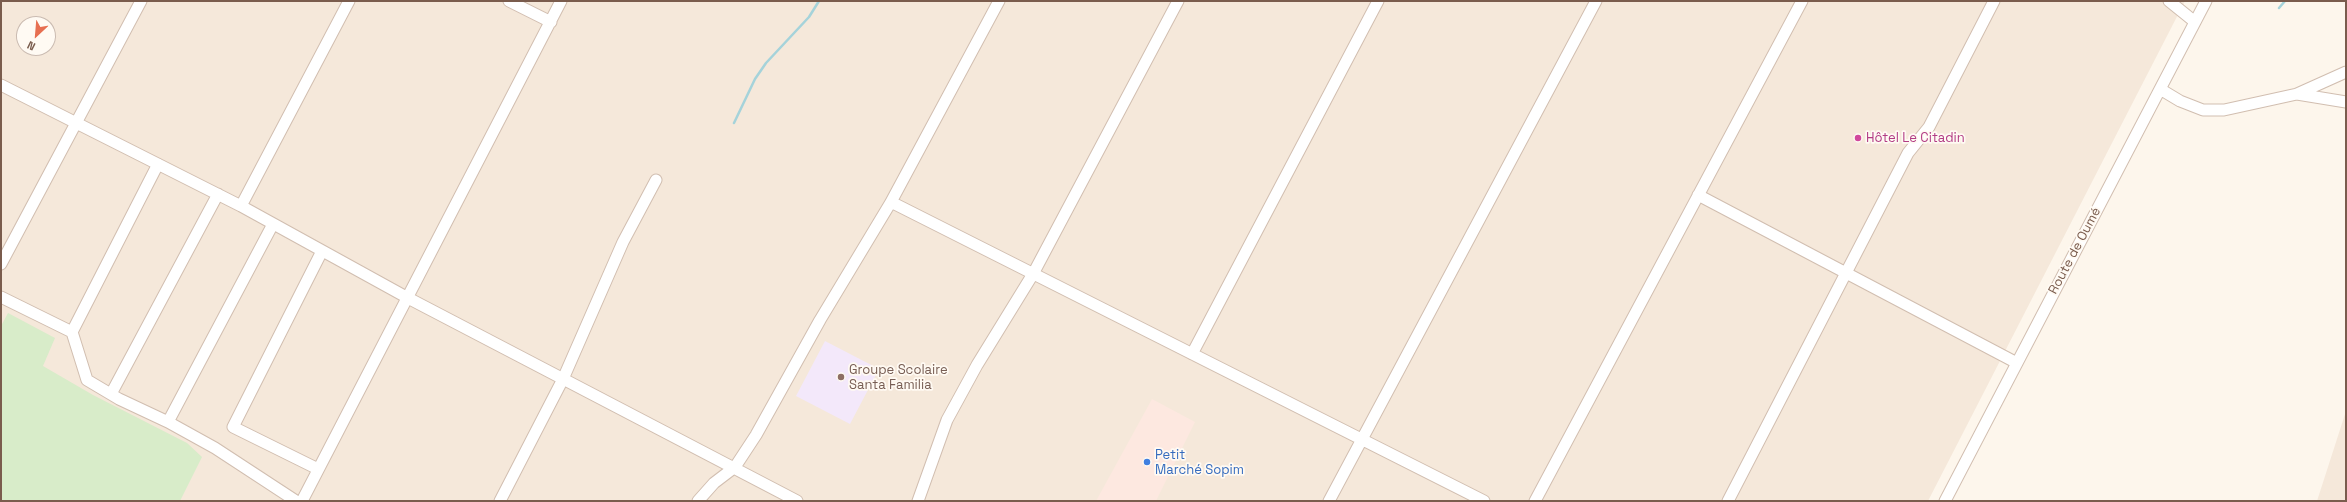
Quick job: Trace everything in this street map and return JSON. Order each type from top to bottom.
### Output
[{"type":"street","points":[[1,264],[141,1]]},
{"type":"street","points":[[241,206],[349,1]]},
{"type":"street","points":[[509,1],[551,22]]},
{"type":"street","points":[[302,501],[561,1]]},
{"type":"street","points":[[698,501],[714,483],[735,467],[756,435],[820,320],[891,202],[999,1]]},
{"type":"street","points":[[918,501],[947,420],[977,365],[1033,274],[1178,1]]},
{"type":"street","points":[[1192,354],[1378,1]]},
{"type":"street","points":[[1329,501],[1596,1]]},
{"type":"street","points":[[1534,501],[1802,1]]},
{"type":"street","points":[[1728,501],[1908,153],[1929,126],[1994,1]]},
{"type":"street","points":[[2169,1],[2195,22]]},
{"type":"street","name":"Route de Oumé","points":[[1945,501],[2206,1]]},
{"type":"street","points":[[2160,89],[2180,101],[2203,110],[2224,110],[2297,94],[2346,72]]},
{"type":"street","points":[[1,85],[241,206],[408,298],[735,467],[797,501]]},
{"type":"street","points":[[2297,94],[2346,102]]},
{"type":"street","points":[[158,164],[72,332],[87,380],[215,448],[296,501]]},
{"type":"street","points":[[500,501],[563,379],[623,242],[656,180]]},
{"type":"street","points":[[111,394],[218,194]]},
{"type":"street","points":[[1698,195],[2017,363]]},
{"type":"street","points":[[891,202],[1484,501]]},
{"type":"street","points":[[168,422],[273,224]]},
{"type":"street","points":[[318,469],[232,427],[322,250]]},
{"type":"street","points":[[1,297],[72,332]]},
{"type":"shaded area","points":[[1,1],[2185,1],[1928,501],[1,501]]},
{"type":"shaded area","name":"Groupe Scolaire Santa Familia","points":[[825,341],[879,369],[850,424],[796,396]]},
{"type":"shaded area","name":"Petit Marché Sopim","points":[[1152,399],[1195,422],[1156,501],[1096,501]]},
{"type":"shaded area","points":[[2346,411],[2346,501],[2317,501]]},
{"type":"green space","points":[[8,313],[55,338],[43,366],[93,395],[187,443],[202,457],[180,501],[1,501],[1,326]]},
{"type":"waterway","points":[[734,123],[755,79],[766,63],[809,17],[819,1]]},
{"type":"waterway","points":[[2279,8],[2285,1]]},
{"type":"place","name":"Hôtel Le Citadin","points":[[1858,138]]},
{"type":"place","name":"Groupe Scolaire Santa Familia","points":[[841,377]]},
{"type":"place","name":"Petit Marché Sopim","points":[[1147,462]]}]
